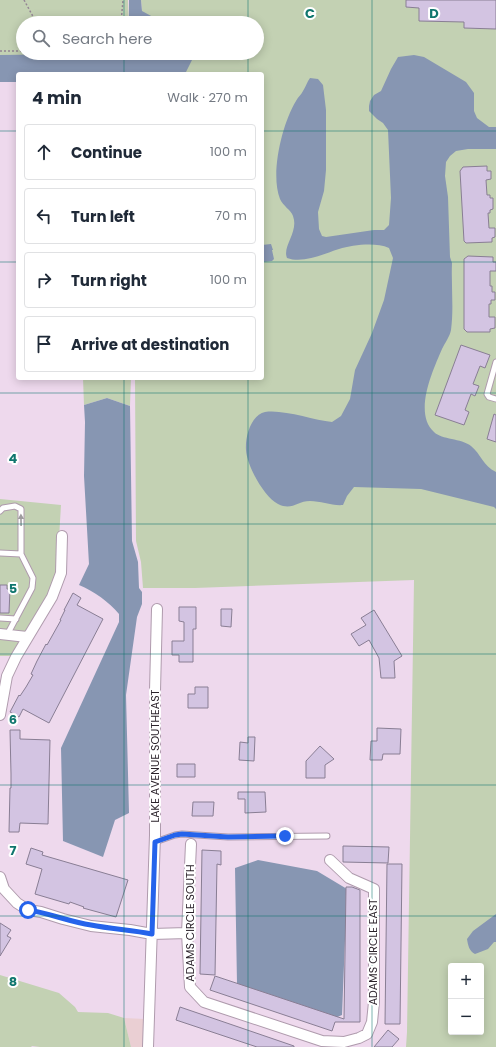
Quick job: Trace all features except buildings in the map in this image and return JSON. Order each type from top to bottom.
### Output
[{"type":"street","points":[[0,715],[7,676],[27,637],[52,596],[61,573],[62,536]]},
{"type":"street","name":"LAKE AVENUE SOUTHEAST","points":[[148,1047],[155,842],[155,691],[157,609]]},
{"type":"street","points":[[4,634],[27,637]]},
{"type":"street","name":"ADAMS CIRCLE SOUTH","points":[[191,844],[187,933],[190,987],[204,1002],[322,1041],[344,1042],[359,1038]]},
{"type":"street","name":"ADAMS CIRCLE EAST","points":[[330,860],[349,878],[374,889],[374,1002],[372,1022],[367,1034],[359,1038]]},
{"type":"street","points":[[0,877],[4,889],[17,903],[28,910],[41,912],[91,926],[152,934],[187,933]]},
{"type":"lane","points":[[496,362],[487,394],[489,397],[496,399]]},
{"type":"lane","points":[[0,511],[3,508],[14,506],[21,509],[21,554],[33,578],[32,588],[16,619],[4,634]]},
{"type":"lane","points":[[0,554],[21,554]]},
{"type":"lane","points":[[0,618],[16,619]]},
{"type":"lane","points":[[155,842],[182,834],[228,837],[327,836]]},
{"type":"path","points":[[24,0],[33,16]]},
{"type":"path","points":[[122,16],[123,0]]},
{"type":"path","points":[[0,51],[16,51]]},
{"type":"shaded area","points":[[124,1018],[145,1019],[144,1047],[131,1047]]},
{"type":"green space","points":[[0,0],[128,0],[129,16],[16,16],[16,57],[0,57]]},
{"type":"green space","points":[[141,0],[496,0],[496,1047],[406,1047],[414,580],[195,588],[143,588],[141,562],[136,541],[135,380],[264,380],[264,72],[144,72],[146,60],[264,60],[264,16],[142,16]]},
{"type":"green space","points":[[83,380],[131,380],[130,406],[107,398],[84,405]]},
{"type":"green space","points":[[0,499],[61,505],[57,572],[48,594],[25,632],[0,629]]},
{"type":"green space","points":[[0,639],[20,641],[12,656],[0,656]]},
{"type":"green space","points":[[0,975],[59,993],[75,1007],[78,1012],[108,1013],[124,1018],[131,1047],[0,1047]]},
{"type":"water","points":[[129,0],[141,0],[142,11],[151,16],[129,16]]},
{"type":"water","points":[[0,55],[16,55],[16,60],[192,60],[186,72],[16,72],[16,82],[0,82]]},
{"type":"water","points":[[414,55],[424,57],[466,82],[474,93],[474,111],[477,118],[489,127],[496,127],[496,149],[468,149],[456,151],[446,162],[445,176],[448,197],[450,257],[452,263],[452,322],[450,335],[442,349],[430,379],[425,403],[425,414],[428,424],[437,435],[467,443],[488,467],[496,472],[496,509],[494,507],[421,489],[354,487],[347,496],[343,505],[305,501],[291,506],[283,506],[267,495],[249,464],[246,445],[250,427],[256,417],[260,414],[272,411],[332,422],[341,416],[350,399],[355,370],[372,333],[384,300],[393,258],[389,248],[377,245],[357,245],[306,259],[293,260],[287,258],[286,253],[294,228],[294,222],[292,214],[280,199],[277,189],[276,176],[279,149],[286,122],[310,78],[318,79],[323,85],[326,110],[326,170],[324,191],[318,212],[319,229],[322,236],[326,237],[384,230],[389,225],[391,198],[388,130],[383,123],[369,111],[369,106],[374,95],[381,91],[398,57]]},
{"type":"water","points":[[271,244],[274,259],[272,261],[264,262],[264,245]]},
{"type":"water","points":[[107,398],[130,406],[132,541],[138,562],[139,588],[142,592],[142,604],[137,617],[126,695],[129,813],[115,820],[103,857],[63,841],[61,748],[119,622],[119,614],[111,605],[85,587],[79,585],[89,564],[84,476],[84,405]]},
{"type":"water","points":[[258,860],[317,871],[347,889],[342,1015],[335,1018],[237,984],[235,868]]},
{"type":"water","points":[[496,914],[496,942],[494,942],[488,949],[475,954],[473,953],[468,946],[467,939],[473,931]]},
{"type":"route","points":[[28,910],[41,912],[91,926],[152,934],[155,842],[182,834],[228,837],[285,836]]}]
